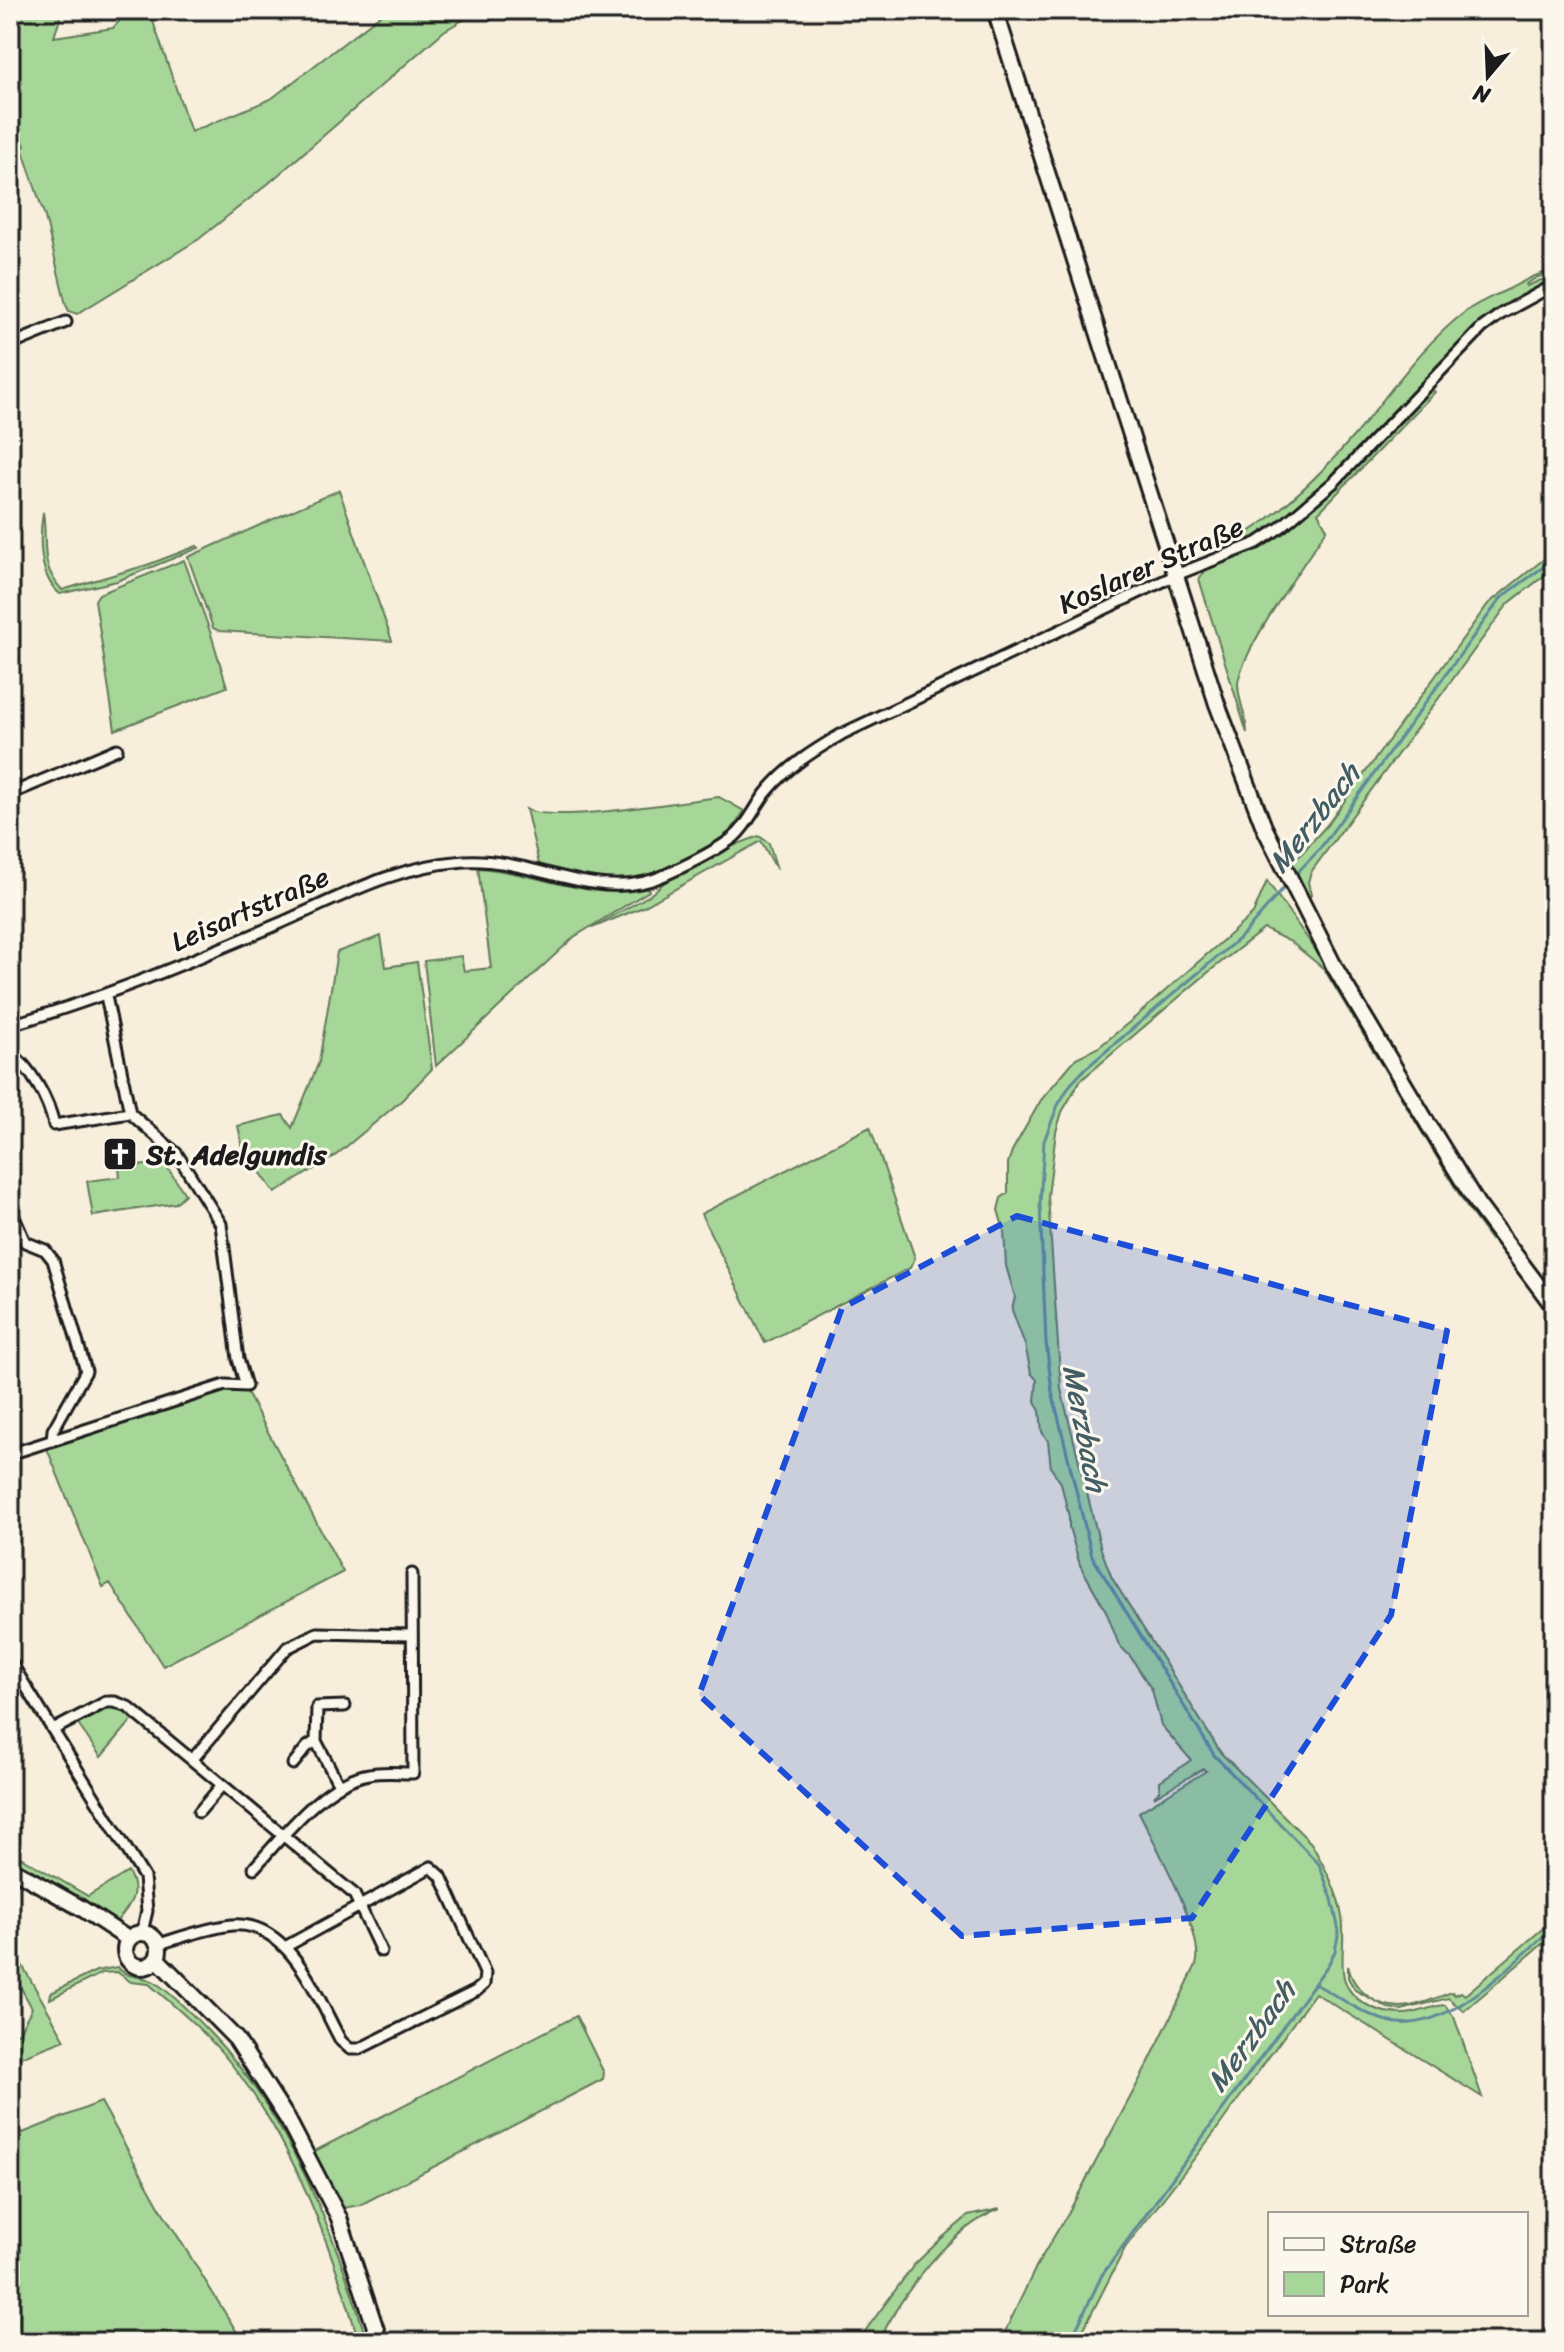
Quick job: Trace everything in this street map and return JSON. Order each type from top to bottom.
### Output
[{"type":"main road","points":[[995,10],[1176,575],[1241,767],[1285,870],[1335,968],[1441,1147],[1485,1216],[1554,1307]]},
{"type":"main road","points":[[10,1868],[128,1939]]},
{"type":"main road","points":[[158,1952],[143,1967],[132,1964],[125,1950],[128,1939],[142,1932],[153,1935],[158,1952],[236,2039],[281,2108],[339,2218],[380,2342]]},
{"type":"street","name":"Koslarer Straße","points":[[735,836],[772,787],[807,754],[842,734],[1176,575],[1234,554],[1281,527],[1343,473],[1482,328],[1554,285]]},
{"type":"street","points":[[10,345],[66,322]]},
{"type":"street","points":[[10,794],[117,749]]},
{"type":"street","name":"Leisartstraße","points":[[10,1025],[106,996],[381,877],[415,868],[490,861],[595,884],[635,886],[666,875],[735,836]]},
{"type":"street","points":[[10,1454],[225,1385],[246,1386],[238,1359],[221,1224],[177,1154],[130,1113],[106,996]]},
{"type":"street","points":[[10,1053],[28,1071],[52,1113],[54,1125],[130,1113]]},
{"type":"street","points":[[10,1208],[25,1242],[45,1250],[53,1260],[86,1371],[53,1430],[52,1441]]},
{"type":"street","points":[[254,1868],[283,1836],[339,1785],[370,1773],[413,1773],[412,1574]]},
{"type":"street","points":[[192,1760],[287,1648],[317,1633],[411,1635]]},
{"type":"street","points":[[10,1661],[144,1877],[147,1911],[142,1932]]},
{"type":"street","points":[[53,1730],[96,1706],[115,1702],[128,1707],[354,1894],[381,1951]]},
{"type":"street","points":[[339,1785],[316,1741],[317,1707],[345,1706]]},
{"type":"street","points":[[293,1764],[316,1741]]},
{"type":"street","points":[[199,1812],[222,1785]]},
{"type":"street","points":[[158,1952],[233,1925],[263,1930],[295,1958],[341,2041],[350,2049],[359,2049],[476,1991],[484,1984],[485,1973],[441,1876],[431,1867],[285,1947]]},
{"type":"highlighted area","points":[[1017,1216],[1447,1331],[1391,1615],[1192,1918],[962,1936],[699,1695],[842,1308]]},
{"type":"green space","points":[[10,10],[63,10],[54,37],[113,28],[129,10],[149,10],[191,132],[271,99],[387,10],[480,10],[444,31],[269,183],[199,239],[77,314],[69,311],[66,305],[45,217],[22,148],[25,146],[10,109]]},
{"type":"green space","points":[[1554,270],[1554,274],[1538,277],[1526,284],[1554,281],[1486,319],[1325,485],[1271,529],[1235,550],[1233,546],[1242,541],[1240,538],[1288,502],[1332,461],[1421,353],[1449,325],[1481,302],[1542,273]]},
{"type":"green space","points":[[1430,387],[1435,392],[1318,513],[1327,529],[1262,629],[1242,669],[1238,690],[1247,733],[1199,579],[1206,570],[1237,557],[1283,530]]},
{"type":"green space","points":[[339,490],[392,641],[219,631],[213,628],[188,557]]},
{"type":"green space","points":[[43,512],[47,562],[62,590],[147,565],[197,546],[199,548],[117,581],[60,594],[44,567],[41,545]]},
{"type":"green space","points":[[1554,551],[1554,568],[1508,604],[1311,872],[1308,882],[1311,895],[1308,899],[1292,864],[1327,825],[1488,604]]},
{"type":"green space","points":[[184,560],[227,687],[115,730],[95,600],[99,594]]},
{"type":"green space","points":[[719,797],[744,811],[723,837],[672,866],[652,874],[618,880],[583,876],[539,864],[526,809],[540,813],[589,813]]},
{"type":"green space","points":[[759,836],[769,843],[777,870],[761,841],[643,907],[592,928],[650,895],[667,880],[730,847]]},
{"type":"green space","points":[[478,868],[606,892],[648,888],[649,891],[574,937],[436,1066],[424,961],[461,956],[464,971],[491,968]]},
{"type":"green space","points":[[1267,881],[1334,976],[1495,1237],[1491,1240],[1468,1209],[1324,969],[1291,942],[1264,929],[1080,1081],[1062,1112],[1056,1132],[1048,1196],[1061,1389],[1101,1549],[1112,1578],[1221,1753],[1311,1843],[1330,1878],[1340,1907],[1342,1967],[1348,1988],[1367,2005],[1389,2013],[1408,2014],[1445,2005],[1454,2017],[1482,2097],[1315,1993],[1214,2133],[1125,2248],[1077,2342],[1000,2342],[1037,2265],[1148,2064],[1196,1965],[1197,1951],[1186,1912],[1139,1812],[1206,1771],[1203,1769],[1154,1797],[1160,1790],[1160,1781],[1191,1760],[1161,1725],[1152,1690],[1119,1645],[1106,1611],[1080,1565],[1061,1483],[1051,1468],[1048,1441],[1042,1432],[1040,1411],[1035,1401],[1037,1380],[1031,1373],[1012,1310],[1015,1297],[1006,1266],[1004,1230],[998,1210],[1001,1198],[1008,1193],[1008,1163],[1012,1151],[1041,1100],[1076,1058],[1099,1047],[1253,914]]},
{"type":"green space","points":[[381,936],[386,967],[417,962],[432,1069],[401,1101],[335,1156],[275,1193],[243,1148],[238,1126],[283,1115],[292,1128],[319,1062],[337,952]]},
{"type":"green space","points":[[870,1127],[915,1258],[910,1268],[765,1343],[701,1214]]},
{"type":"green space","points":[[161,1158],[185,1194],[176,1203],[93,1216],[87,1181],[120,1177],[119,1168],[146,1165]]},
{"type":"green space","points":[[227,1387],[246,1391],[343,1572],[163,1666],[110,1583],[103,1587],[46,1446]]},
{"type":"green space","points":[[110,1707],[124,1710],[133,1719],[101,1757],[77,1723]]},
{"type":"green space","points":[[10,1851],[88,1896],[128,1872],[132,1879],[132,1898],[117,1921],[10,1861]]},
{"type":"green space","points":[[1554,1919],[1554,1934],[1464,2011],[1448,1998],[1402,2010],[1388,2008],[1355,1990],[1348,1978],[1348,1966],[1360,1990],[1392,2006],[1414,2005],[1452,1992],[1465,1995]]},
{"type":"green space","points":[[10,1944],[65,2040],[10,2061],[10,2036],[19,2032],[32,2008],[10,1968]]},
{"type":"green space","points":[[117,1967],[126,1974],[151,1980],[177,2000],[238,2065],[263,2100],[286,2138],[324,2219],[367,2342],[359,2342],[323,2233],[292,2162],[254,2096],[213,2043],[149,1984],[131,1982],[117,1972],[102,1973],[50,1999],[51,1993],[96,1971]]},
{"type":"green space","points":[[576,2016],[604,2073],[603,2079],[360,2205],[343,2208],[336,2203],[313,2152]]},
{"type":"green space","points":[[101,2102],[159,2206],[243,2342],[10,2342],[10,2138]]},
{"type":"green space","points":[[1000,2209],[963,2231],[929,2265],[900,2304],[879,2342],[857,2342],[914,2265],[942,2238],[968,2216]]},
{"type":"waterway","name":"Merzbach","points":[[1295,875],[1319,850],[1501,598],[1554,559]]},
{"type":"waterway","name":"Merzbach","points":[[1070,2342],[1102,2275],[1328,1965],[1339,1931],[1332,1899],[1319,1864],[1214,1755],[1092,1556],[1052,1391],[1046,1342],[1040,1204],[1044,1141],[1058,1105],[1070,1085],[1085,1069],[1244,934],[1287,884]]},
{"type":"waterway","points":[[1315,1984],[1387,2021],[1409,2023],[1432,2018],[1478,1993],[1554,1927]]},
{"type":"place","name":"St. Adelgundis","points":[[120,1154]]}]
